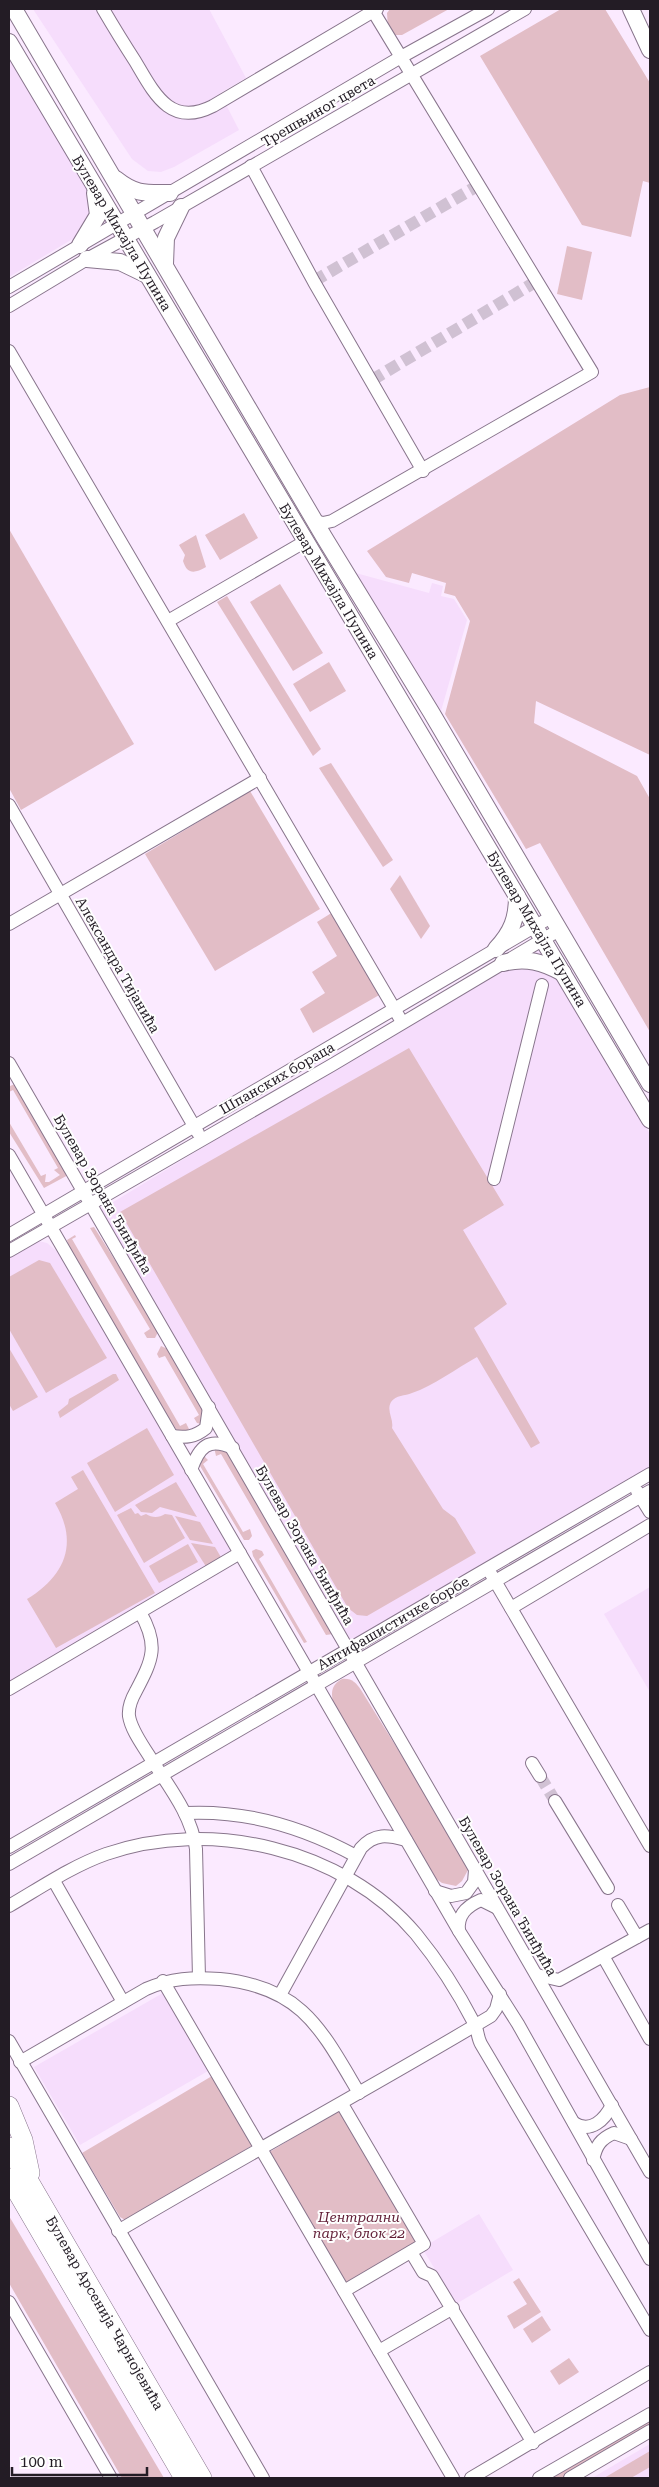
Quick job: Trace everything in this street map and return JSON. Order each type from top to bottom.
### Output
[{"type":"highway","points":[[9,2106],[23,2140],[20,2191]]},
{"type":"highway","name":"Булевар Арсенија Чарнојевића","points":[[9,2147],[20,2191],[184,2478]]},
{"type":"highway","name":"Булевар Арсенија Чарнојевића","points":[[9,2178],[20,2191],[202,2478]]},
{"type":"main road","name":"Булевар Михајла Пупина","points":[[15,9],[324,537],[431,712],[650,1084]]},
{"type":"main road","points":[[618,9],[648,46]]},
{"type":"main road","points":[[631,9],[648,46]]},
{"type":"main road","name":"Булевар Михајла Пупина","points":[[9,42],[650,1120]]},
{"type":"main road","points":[[110,174],[129,189],[138,192],[170,193]]},
{"type":"main road","points":[[93,184],[98,215],[83,252],[120,262],[147,275]]},
{"type":"main road","points":[[165,264],[166,238],[182,207]]},
{"type":"main road","points":[[517,896],[514,923],[500,956],[546,963],[563,973]]},
{"type":"street","points":[[102,9],[157,97],[173,109],[183,112],[192,112],[213,106],[375,10],[401,57],[592,372],[423,471],[332,520],[323,523],[315,521]]},
{"type":"street","name":"Трешњиног цвета","points":[[83,252],[116,223],[401,57],[488,9]]},
{"type":"street","name":"Трешњиног цвета","points":[[83,252],[125,238],[182,207],[525,9]]},
{"type":"street","points":[[251,166],[314,282],[423,471]]},
{"type":"street","points":[[9,287],[83,252]]},
{"type":"street","points":[[9,306],[83,252]]},
{"type":"street","points":[[9,350],[402,1022]]},
{"type":"street","points":[[324,537],[332,520]]},
{"type":"street","points":[[168,620],[306,541]]},
{"type":"street","points":[[9,924],[260,778]]},
{"type":"street","name":"Александра Тијанића","points":[[9,805],[201,1139]]},
{"type":"street","name":"Шпанских бораца","points":[[9,1251],[402,1022],[500,956],[555,923]]},
{"type":"street","name":"Шпанских бораца","points":[[9,1235],[394,1009],[500,956]]},
{"type":"street","points":[[494,1179],[542,985]]},
{"type":"street","name":"Булевар Зорана Ђинђића","points":[[9,1063],[650,2172]]},
{"type":"street","points":[[9,1155],[435,1891],[514,2018],[650,2259]]},
{"type":"street","points":[[172,1436],[182,1438],[198,1434],[206,1428],[209,1407]]},
{"type":"street","points":[[192,1470],[196,1458],[206,1446],[212,1443],[223,1444],[233,1448]]},
{"type":"street","name":"Антифашистичке борбе","points":[[9,1847],[152,1762],[650,1474]]},
{"type":"street","points":[[633,1484],[646,1494],[650,1512]]},
{"type":"street","name":"Антифашистичке борбе","points":[[9,1864],[646,1494]]},
{"type":"street","points":[[511,1608],[650,1526]]},
{"type":"street","points":[[9,1689],[240,1553]]},
{"type":"street","points":[[488,1568],[648,1837]]},
{"type":"street","points":[[140,1612],[152,1637],[152,1654],[131,1701],[129,1716],[152,1762],[185,1813],[195,1840],[199,1978]]},
{"type":"street","points":[[532,1763],[540,1776]]},
{"type":"street","points":[[555,1801],[637,1937]]},
{"type":"street","points":[[185,1813],[233,1815],[274,1822],[318,1837],[356,1856]]},
{"type":"street","points":[[280,1995],[356,1856],[366,1843],[383,1834],[391,1815]]},
{"type":"street","points":[[383,1834],[406,1840]]},
{"type":"street","points":[[9,1906],[94,1859],[120,1850],[150,1844],[215,1839],[266,1846],[296,1856],[344,1878],[377,1899],[414,1932],[476,2025],[479,2039],[650,2330]]},
{"type":"street","points":[[435,1891],[451,1896],[466,1893],[474,1882],[475,1870]]},
{"type":"street","points":[[54,1882],[123,2002]]},
{"type":"street","points":[[459,1931],[459,1920],[471,1904],[481,1900],[499,1910]]},
{"type":"street","points":[[537,1975],[558,1980],[650,1930]]},
{"type":"street","points":[[603,1956],[650,2039]]},
{"type":"street","points":[[20,2062],[163,1981],[199,1978],[260,1986],[293,2003],[314,2023],[359,2093]]},
{"type":"street","points":[[551,2000],[558,1980]]},
{"type":"street","points":[[163,1981],[453,2478]]},
{"type":"street","points":[[118,2231],[260,2148],[342,2104],[476,2025],[490,2016],[496,2009],[500,1994]]},
{"type":"street","points":[[490,2016],[508,2020],[514,2018]]},
{"type":"street","points":[[9,2041],[263,2478]]},
{"type":"street","points":[[342,2104],[424,2244],[344,2291]]},
{"type":"street","points":[[574,2123],[579,2126],[591,2126],[605,2117],[612,2105]]},
{"type":"street","points":[[593,2160],[597,2144],[614,2133],[631,2139]]},
{"type":"street","points":[[411,2252],[423,2272],[432,2276],[533,2443]]},
{"type":"street","points":[[9,2302],[112,2478]]},
{"type":"street","points":[[379,2351],[452,2308]]},
{"type":"street","points":[[471,2478],[650,2372]]},
{"type":"street","points":[[539,2478],[650,2414]]},
{"type":"street","points":[[570,2478],[650,2431]]},
{"type":"shaded area","points":[[33,9],[209,9],[246,78],[220,93],[239,130],[174,167],[161,172],[148,171],[132,159]]},
{"type":"shaded area","points":[[9,54],[106,219],[9,277]]},
{"type":"shaded area","points":[[352,572],[429,593],[432,583],[443,586],[441,596],[454,599],[467,620],[441,711]]},
{"type":"shaded area","points":[[541,949],[650,1134],[650,1467],[351,1641],[100,1210],[281,1100]]},
{"type":"shaded area","points":[[38,1241],[47,1243],[60,1254],[234,1554],[9,1684],[9,1258]]},
{"type":"shaded area","points":[[650,1587],[650,1692],[604,1614]]},
{"type":"shaded area","points":[[163,1993],[208,2071],[80,2145],[34,2067]]},
{"type":"shaded area","points":[[479,2214],[513,2270],[456,2304],[422,2248]]},
{"type":"shaded area","points":[[650,2444],[650,2478],[592,2478]]},
{"type":"green space","points":[[390,9],[449,9],[402,35],[395,35],[388,28],[387,13]]},
{"type":"green space","points":[[561,9],[605,9],[650,83],[650,183],[643,181],[631,237],[582,225],[480,56]]},
{"type":"green space","points":[[567,246],[592,252],[582,300],[557,294]]},
{"type":"green space","points":[[650,387],[650,755],[536,701],[534,723],[637,776],[650,799],[650,1032],[540,843],[526,849],[445,714],[470,621],[455,596],[444,593],[446,583],[412,573],[409,583],[386,577],[367,551],[620,395]]},
{"type":"green space","points":[[244,513],[258,538],[220,560],[205,535]]},
{"type":"green space","points":[[9,529],[134,744],[21,810],[9,788]]},
{"type":"green space","points":[[196,535],[206,567],[192,572],[183,561],[185,555],[179,545]]},
{"type":"green space","points":[[280,584],[323,653],[293,671],[250,602]]},
{"type":"green space","points":[[227,596],[321,749],[313,756],[217,602]]},
{"type":"green space","points":[[329,662],[346,691],[310,712],[293,684]]},
{"type":"green space","points":[[331,763],[393,860],[383,867],[319,768]]},
{"type":"green space","points":[[250,791],[320,909],[215,971],[145,854]]},
{"type":"green space","points":[[400,875],[430,926],[421,939],[390,889]]},
{"type":"green space","points":[[333,912],[381,994],[313,1033],[300,1009],[325,993],[312,972],[337,956],[317,922]]},
{"type":"green space","points":[[409,1048],[504,1205],[463,1230],[507,1304],[474,1328],[540,1443],[531,1448],[477,1357],[428,1386],[398,1397],[391,1402],[389,1409],[392,1428],[443,1509],[455,1518],[476,1553],[367,1616],[357,1615],[348,1608],[120,1212]]},
{"type":"green space","points":[[15,1084],[70,1174],[44,1188],[9,1132],[9,1122],[41,1176],[46,1174],[45,1182],[49,1182],[60,1175],[54,1170],[58,1168],[13,1090],[9,1092],[10,1086]]},
{"type":"green space","points":[[94,1227],[159,1330],[155,1338],[147,1338],[144,1333],[150,1329],[90,1228]]},
{"type":"green space","points":[[75,1235],[76,1237],[72,1239],[180,1426],[186,1423],[189,1429],[184,1433],[176,1429],[169,1419],[70,1250],[67,1240]]},
{"type":"green space","points":[[39,1260],[50,1263],[107,1358],[46,1393],[9,1329],[9,1277]]},
{"type":"green space","points":[[161,1346],[170,1350],[203,1408],[201,1424],[197,1423],[194,1418],[199,1415],[165,1356],[159,1358],[157,1354]]},
{"type":"green space","points":[[9,1348],[38,1397],[13,1411],[9,1404]]},
{"type":"green space","points":[[116,1374],[119,1380],[60,1418],[58,1412],[68,1404],[69,1399]]},
{"type":"green space","points":[[147,1428],[174,1475],[115,1512],[87,1463]]},
{"type":"green space","points":[[214,1447],[223,1448],[231,1457],[333,1634],[326,1635],[221,1454],[216,1456]]},
{"type":"green space","points":[[202,1454],[208,1460],[203,1464],[243,1532],[250,1529],[252,1536],[249,1540],[244,1540],[200,1466],[199,1461]]},
{"type":"green space","points":[[83,1470],[155,1593],[56,1648],[27,1599],[51,1580],[59,1569],[67,1545],[62,1518],[55,1503],[78,1489],[71,1477]]},
{"type":"green space","points":[[176,1482],[197,1517],[160,1507],[152,1513],[141,1512],[135,1505]]},
{"type":"green space","points":[[131,1508],[135,1514],[138,1513],[141,1516],[146,1514],[156,1517],[165,1514],[172,1515],[185,1538],[144,1563],[117,1515]]},
{"type":"green space","points":[[175,1516],[200,1522],[213,1544],[190,1540]]},
{"type":"green space","points":[[191,1543],[215,1547],[222,1559],[207,1568]]},
{"type":"green space","points":[[188,1544],[198,1562],[159,1583],[149,1566]]},
{"type":"green space","points":[[256,1549],[262,1551],[264,1555],[259,1559],[307,1642],[304,1643],[253,1556],[252,1551]]},
{"type":"green space","points":[[342,1679],[348,1679],[361,1690],[464,1856],[468,1870],[462,1881],[456,1886],[442,1883],[435,1878],[335,1709],[332,1692],[335,1685]]},
{"type":"green space","points":[[212,2076],[253,2145],[138,2217],[125,2220],[120,2217],[82,2153]]},
{"type":"green space","name":"Централни парк, блок 22","points":[[339,2110],[418,2241],[345,2287],[268,2153]]},
{"type":"green space","points":[[9,2216],[164,2478],[122,2478],[9,2283]]},
{"type":"green space","points":[[519,2278],[541,2312],[514,2329],[507,2316],[527,2304],[513,2282]]},
{"type":"green space","points":[[542,2316],[551,2330],[532,2343],[523,2329]]},
{"type":"green space","points":[[569,2358],[579,2372],[559,2385],[550,2371]]},
{"type":"green space","points":[[650,2420],[650,2427],[562,2478],[552,2478]]},
{"type":"green space","points":[[650,2451],[650,2467],[631,2478],[604,2478]]},
{"type":"tunnel","points":[[314,281],[479,185]]},
{"type":"tunnel","points":[[372,380],[537,281]]},
{"type":"tunnel","points":[[540,1776],[555,1801]]}]
